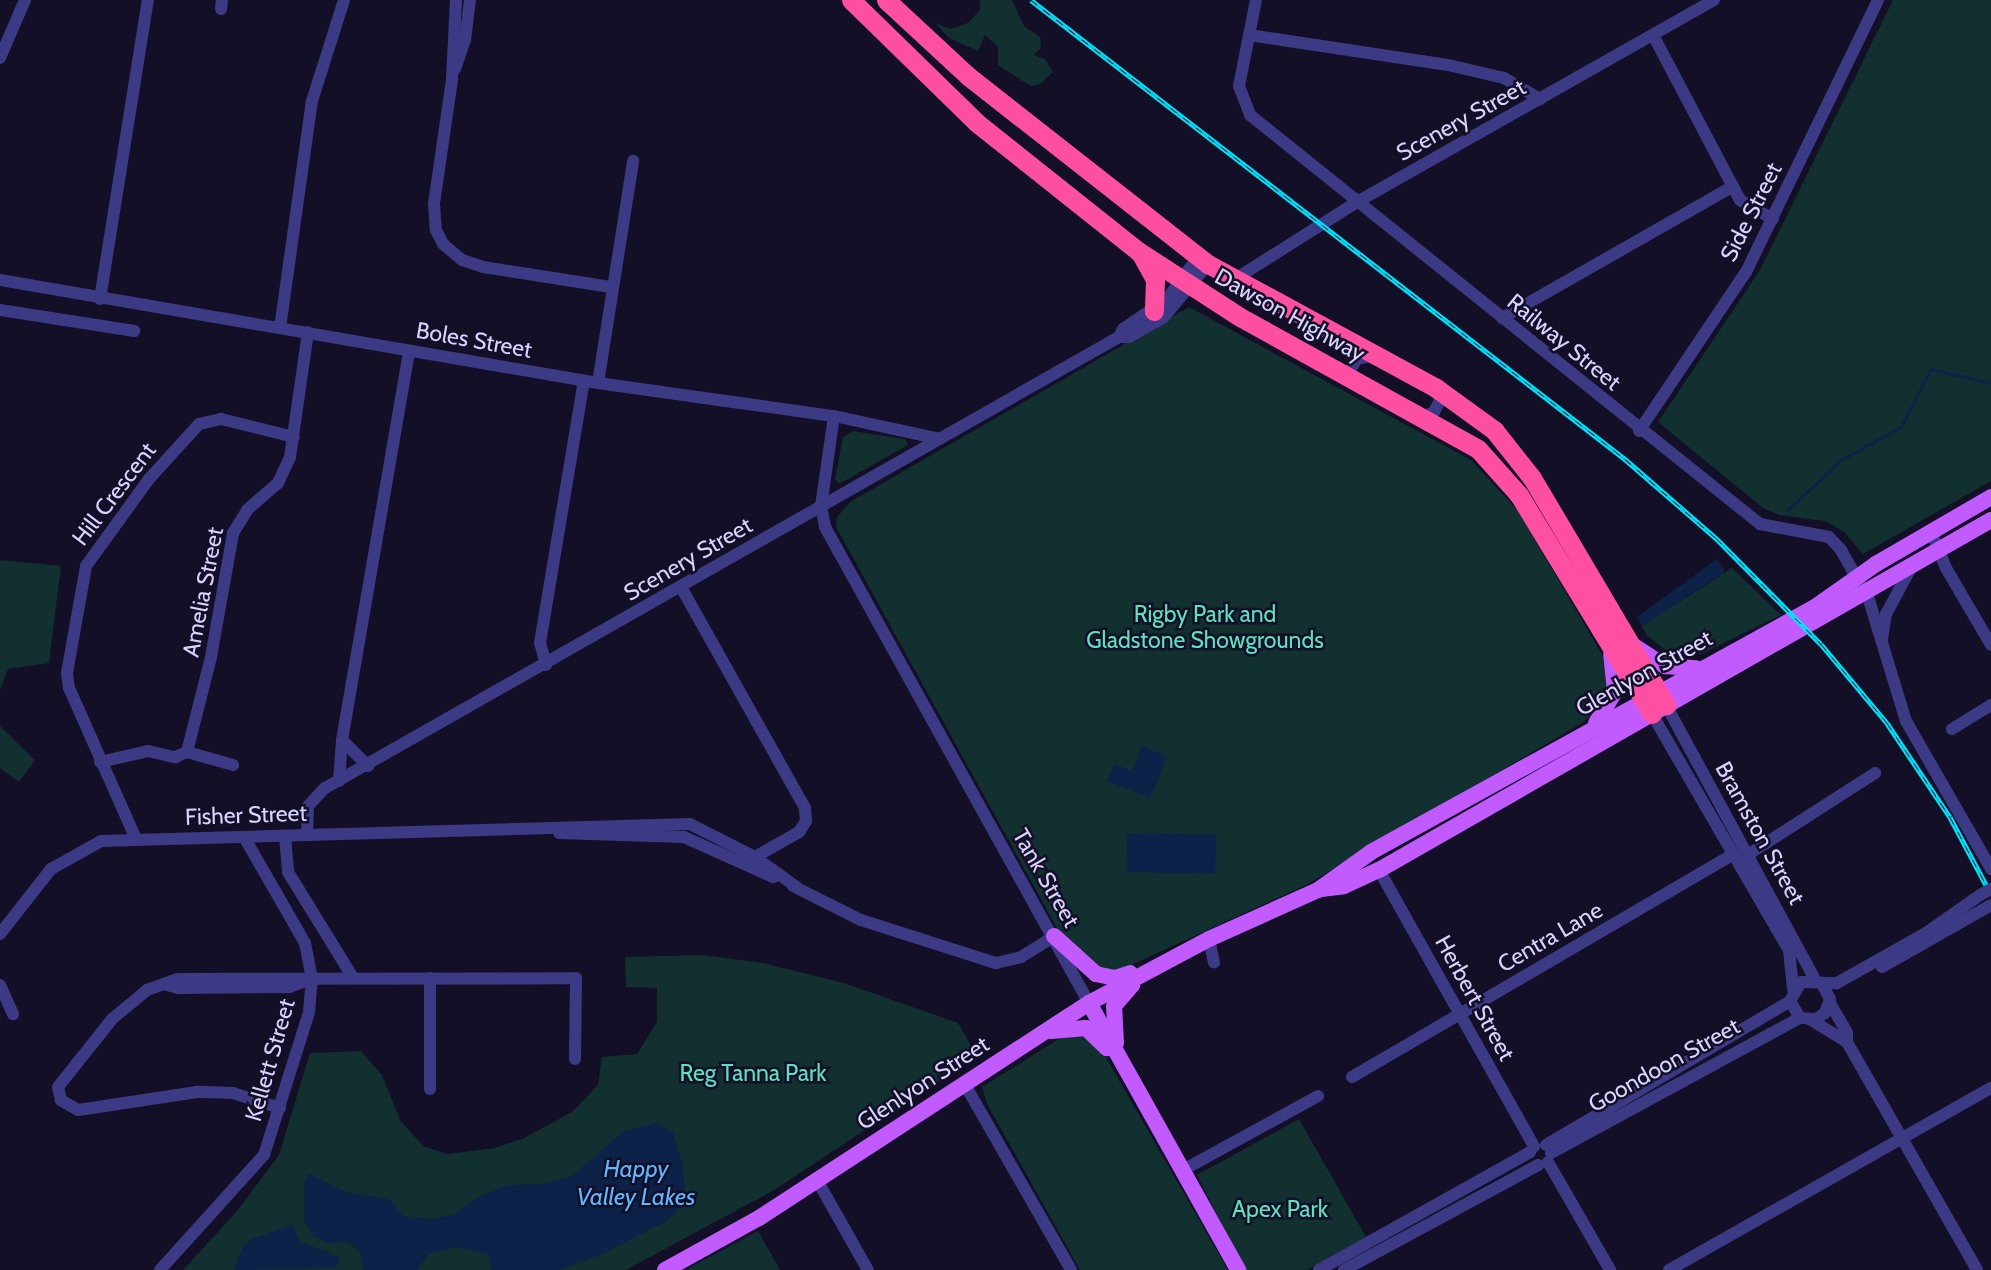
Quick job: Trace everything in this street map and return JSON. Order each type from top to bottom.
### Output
[{"type":"highway","name":"Dawson Highway","points":[[850,0],[977,123],[1138,251],[1187,284],[1478,449],[1499,469],[1605,635],[1655,702]]},
{"type":"highway","name":"Dawson Highway","points":[[886,0],[968,76],[1232,281],[1436,388],[1472,411],[1514,452],[1630,642],[1655,702]]},
{"type":"highway","points":[[1138,251],[1155,279],[1154,311]]},
{"type":"main road","name":"Glenlyon Street","points":[[665,1270],[817,1180],[1089,1003],[1156,965],[1318,890],[1371,852],[1593,728],[1655,702],[1697,668],[1805,612],[1858,576],[1991,497]]},
{"type":"main road","name":"Glenlyon Street","points":[[1318,890],[1344,886],[1379,870],[1655,702],[1866,592],[1991,520]]},
{"type":"main road","points":[[1593,728],[1610,703],[1617,680],[1605,635]]},
{"type":"main road","points":[[1630,642],[1665,666],[1697,668]]},
{"type":"main road","points":[[1054,936],[1081,964],[1105,978],[1156,965]]},
{"type":"main road","points":[[1124,1065],[1113,1032],[1114,1006],[1156,965]]},
{"type":"main road","name":"Tank Street","points":[[1089,1003],[1238,1270]]},
{"type":"main road","points":[[1047,1031],[1086,1028],[1124,1065]]},
{"type":"street","points":[[0,58],[25,0]]},
{"type":"street","points":[[100,299],[148,0]]},
{"type":"street","points":[[280,328],[312,102],[344,0]]},
{"type":"street","points":[[456,0],[452,79],[434,204],[443,244],[462,260],[483,267],[610,287]]},
{"type":"street","points":[[452,79],[465,40],[470,0]]},
{"type":"street","points":[[1256,0],[1249,36],[1448,65],[1504,78],[1540,99]]},
{"type":"street","name":"Scenery Street","points":[[1232,281],[1357,202],[1713,0]]},
{"type":"street","name":"Side Street","points":[[1639,430],[1746,272],[1878,0]]},
{"type":"street","points":[[1653,35],[1740,200],[1773,219]]},
{"type":"street","name":"Railway Street","points":[[1249,36],[1239,86],[1250,115],[1639,430],[1768,528],[1829,537],[1858,576],[1866,592],[1906,721],[1991,869]]},
{"type":"street","points":[[598,383],[610,287],[633,161]]},
{"type":"street","points":[[1502,318],[1733,186]]},
{"type":"street","name":"Scenery Street","points":[[307,835],[306,816],[312,798],[1119,337],[1129,337],[1164,317],[1203,260]]},
{"type":"street","name":"Boles Street","points":[[0,280],[584,381],[834,416],[940,439]]},
{"type":"street","name":"Scenery Street","points":[[1119,337],[1123,329],[1154,311],[1187,284]]},
{"type":"street","points":[[0,310],[134,331]]},
{"type":"street","name":"Amelia Street","points":[[187,752],[211,657],[233,533],[238,521],[285,472],[294,437],[308,332]]},
{"type":"street","points":[[339,781],[342,740],[409,351]]},
{"type":"street","points":[[1352,377],[1350,370],[1357,359],[1371,356]]},
{"type":"street","points":[[546,665],[540,643],[584,381]]},
{"type":"street","points":[[1423,417],[1434,412],[1440,400],[1436,388]]},
{"type":"street","points":[[821,506],[834,416]]},
{"type":"street","name":"Hill Crescent","points":[[136,839],[74,706],[67,673],[86,566],[149,479],[199,424],[221,419],[294,437]]},
{"type":"street","name":"Tank Street","points":[[821,506],[825,527],[1089,1003]]},
{"type":"street","points":[[1931,531],[1941,549],[1946,568],[1991,645]]},
{"type":"street","points":[[1881,646],[1886,614],[1916,563],[1946,568]]},
{"type":"street","points":[[681,587],[805,808],[806,821],[799,832],[755,857]]},
{"type":"street","name":"Bramston Street","points":[[1655,702],[1749,854],[1847,1033],[1847,1042],[1977,1270]]},
{"type":"street","name":"Bramston Street","points":[[1655,702],[1734,854],[1789,950],[1792,995]]},
{"type":"street","points":[[1952,729],[1991,705]]},
{"type":"street","points":[[342,740],[368,766]]},
{"type":"street","points":[[100,762],[137,751],[175,757],[187,752],[233,765]]},
{"type":"street","points":[[1749,854],[1875,774]]},
{"type":"street","name":"Fisher Street","points":[[534,831],[589,824],[690,824],[755,857],[798,888]]},
{"type":"street","name":"Fisher Street","points":[[0,934],[13,912],[69,855],[101,841],[534,831],[684,837],[862,920],[996,963],[1021,957],[1054,936]]},
{"type":"street","points":[[285,836],[288,872],[352,976]]},
{"type":"street","name":"Kellett Street","points":[[160,1270],[260,1161],[280,1108],[309,1012],[312,979],[305,943],[244,837]]},
{"type":"street","name":"Centra Lane","points":[[1352,1077],[1734,854]]},
{"type":"street","name":"Herbert Street","points":[[1379,870],[1610,1270]]},
{"type":"street","points":[[1824,991],[1892,952],[1986,892]]},
{"type":"street","points":[[1824,991],[1990,906]]},
{"type":"street","points":[[1209,939],[1214,962]]},
{"type":"street","points":[[280,1108],[233,1093],[208,1092],[78,1110],[61,1100],[58,1087],[112,1019],[148,990],[177,979],[312,979],[352,976],[576,978],[575,1059]]},
{"type":"street","points":[[429,978],[430,1088]]},
{"type":"street","name":"Goondoon Street","points":[[1319,1270],[1541,1154],[1805,1019],[1825,1013],[1824,991],[1801,982],[1792,995],[1541,1154],[1344,1270]]},
{"type":"street","points":[[0,985],[13,1014]]},
{"type":"street","points":[[1792,995],[1805,1019]]},
{"type":"street","name":"Bramston Street","points":[[1805,1019],[1847,1042]]},
{"type":"street","points":[[964,1083],[1072,1270]]},
{"type":"street","points":[[1669,1270],[1991,1088]]},
{"type":"street","points":[[1183,1170],[1318,1096]]},
{"type":"street","points":[[817,1180],[868,1270]]},
{"type":"green space","points":[[980,0],[1012,0],[1024,26],[1040,37],[1041,48],[1033,55],[1045,59],[1053,72],[1040,84],[1031,86],[998,65],[998,47],[985,35],[978,51],[949,38],[935,23],[951,29],[968,23],[980,10]]},
{"type":"green space","points":[[1893,0],[1991,0],[1991,481],[1863,554],[1844,532],[1825,521],[1779,515],[1763,508],[1658,422],[1760,270]]},
{"type":"green space","name":"Rigby Park and Gladstone Showgrounds","points":[[1189,307],[1471,460],[1518,511],[1607,663],[1607,689],[1595,713],[1582,723],[1306,885],[1114,973],[1099,971],[1063,939],[836,527],[837,517],[850,502]]},
{"type":"green space","points":[[853,431],[905,439],[908,445],[839,484],[835,479],[843,437]]},
{"type":"green space","points":[[0,560],[61,566],[49,663],[8,669],[0,690]]},
{"type":"green space","points":[[1732,568],[1781,615],[1701,654],[1670,653],[1647,636],[1642,626]]},
{"type":"green space","points":[[0,726],[35,760],[19,782],[0,768]]},
{"type":"green space","name":"Reg Tanna Park","points":[[702,955],[763,963],[844,983],[958,1023],[977,1056],[774,1190],[626,1270],[183,1270],[238,1210],[279,1155],[310,1053],[361,1051],[382,1075],[400,1120],[423,1146],[447,1154],[495,1148],[524,1138],[572,1112],[598,1085],[602,1057],[637,1054],[657,1022],[657,988],[626,987],[625,957]]},
{"type":"green space","points":[[1067,1034],[1078,1034],[1100,1047],[1228,1270],[1080,1270],[987,1104],[982,1087]]},
{"type":"green space","name":"Apex Park","points":[[1299,1119],[1366,1237],[1307,1270],[1244,1270],[1197,1175]]},
{"type":"green space","points":[[758,1231],[780,1270],[686,1270],[704,1260]]},
{"type":"water","points":[[1717,559],[1725,572],[1642,626],[1637,617]]},
{"type":"water","points":[[1142,746],[1167,757],[1150,798],[1107,781],[1114,764],[1132,771]]},
{"type":"water","points":[[1127,833],[1216,835],[1215,874],[1126,872]]},
{"type":"water","name":"Happy Valley Lakes","points":[[656,1123],[673,1133],[682,1162],[685,1188],[680,1207],[668,1220],[602,1254],[559,1270],[491,1270],[488,1254],[456,1247],[429,1254],[417,1270],[363,1270],[360,1252],[348,1242],[328,1243],[312,1235],[304,1220],[304,1183],[309,1174],[346,1192],[390,1199],[403,1216],[432,1219],[454,1215],[478,1197],[507,1185],[543,1184],[571,1177],[624,1131]]},
{"type":"water","points":[[292,1224],[301,1242],[340,1257],[336,1268],[234,1270],[243,1246],[252,1239]]},
{"type":"waterway","points":[[1788,510],[1841,460],[1901,427],[1931,369],[1991,383]]},
{"type":"railway","points":[[1031,0],[1625,459],[1716,538],[1821,644],[1887,723],[1950,817],[1991,894]]}]
